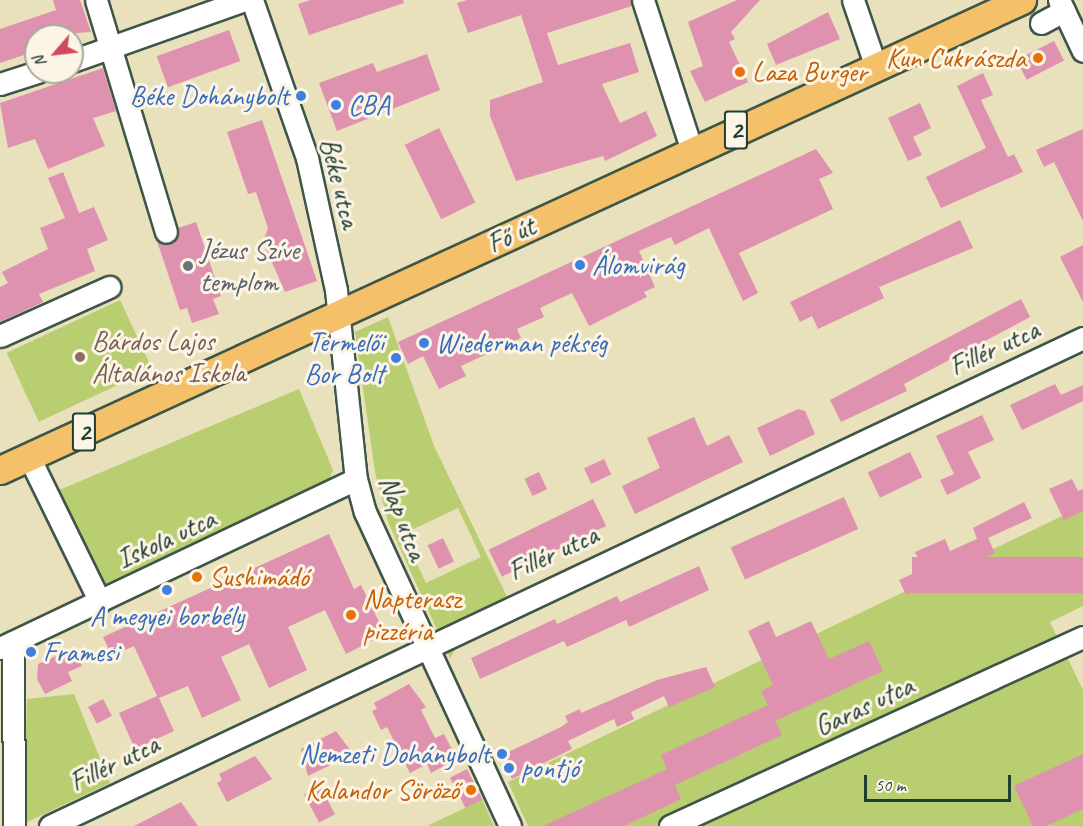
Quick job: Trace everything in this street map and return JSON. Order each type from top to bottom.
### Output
[{"type":"main road","name":"Fő út","points":[[0,470],[1022,0]]},
{"type":"street","points":[[96,0],[166,232]]},
{"type":"street","points":[[84,57],[244,0]]},
{"type":"street","name":"Béke utca","points":[[252,0],[307,158],[338,315]]},
{"type":"street","points":[[643,0],[692,151]]},
{"type":"street","points":[[854,0],[876,67]]},
{"type":"street","points":[[1041,23],[1061,6],[1083,51]]},
{"type":"street","points":[[0,84],[24,76]]},
{"type":"street","points":[[0,336],[109,287]]},
{"type":"street","name":"Nap utca","points":[[338,315],[356,479],[365,512],[510,826]]},
{"type":"street","name":"Fillér utca","points":[[50,826],[426,644],[1083,338]]},
{"type":"street","points":[[29,457],[100,602]]},
{"type":"street","name":"Iskola utca","points":[[7,645],[356,479]]},
{"type":"street","name":"Garas utca","points":[[670,826],[1083,637]]},
{"type":"street","points":[[7,645],[14,826]]},
{"type":"green space","name":"Bárdos Lajos Általános Iskola","points":[[120,300],[152,369],[39,422],[7,353]]},
{"type":"green space","points":[[388,317],[434,446],[515,613],[463,638],[450,658],[388,522],[375,472],[355,332]],"holes":[[[458,508],[481,557],[426,583],[403,534]]]},
{"type":"green space","points":[[299,389],[333,470],[323,496],[103,596],[52,493]]},
{"type":"green space","points":[[1083,506],[1083,606],[1050,622],[1083,690],[1083,826],[528,826],[508,782]]},
{"type":"green space","points":[[74,694],[110,783],[23,824],[27,699]]},
{"type":"green space","points":[[482,799],[494,826],[427,826],[465,808]]},
{"type":"building","points":[[53,0],[80,0],[91,32],[84,33],[84,24],[24,24],[24,55],[0,63],[0,29],[56,10]]},
{"type":"building","points":[[310,0],[403,0],[404,3],[309,35],[298,4]]},
{"type":"building","points":[[467,0],[631,0],[632,6],[547,33],[558,65],[630,43],[639,72],[602,84],[620,123],[646,111],[657,136],[605,161],[603,156],[516,181],[490,116],[490,100],[543,82],[521,15],[468,33],[457,3]]},
{"type":"building","points":[[737,0],[760,0],[731,32],[735,39],[729,42],[748,82],[705,102],[690,71],[703,66],[688,22]]},
{"type":"building","points":[[828,12],[840,39],[776,65],[767,44]]},
{"type":"building","points":[[229,30],[240,61],[168,87],[157,56]]},
{"type":"building","points":[[1054,41],[1064,61],[1027,80],[1017,60]]},
{"type":"building","points":[[427,54],[440,90],[337,131],[319,83],[373,63],[377,72]]},
{"type":"building","points":[[103,68],[116,111],[93,118],[105,146],[48,169],[35,139],[8,148],[0,103],[56,84],[84,84],[84,74]]},
{"type":"building","points":[[983,73],[993,95],[981,100],[1008,157],[1014,154],[1023,172],[941,208],[926,177],[986,148],[957,86]]},
{"type":"building","points":[[920,103],[931,128],[913,137],[922,155],[908,161],[888,118]]},
{"type":"building","points":[[262,120],[317,281],[285,292],[263,242],[268,228],[256,192],[248,194],[227,132]]},
{"type":"building","points":[[439,128],[475,203],[441,219],[405,145]]},
{"type":"building","points":[[1083,129],[1083,221],[1054,162],[1044,167],[1036,150]]},
{"type":"building","points":[[816,149],[833,173],[819,179],[833,209],[739,253],[758,293],[743,301],[709,228],[675,245],[671,237],[639,251],[655,287],[644,292],[647,297],[589,326],[572,293],[540,308],[544,317],[517,329],[521,338],[461,366],[466,376],[439,389],[423,356],[408,364],[398,342]]},
{"type":"building","points":[[63,172],[79,213],[94,207],[108,240],[87,249],[95,271],[39,294],[43,302],[0,322],[0,287],[8,283],[2,272],[48,249],[40,228],[65,218],[48,178]]},
{"type":"building","points":[[960,220],[973,248],[879,287],[884,298],[818,329],[812,316],[800,322],[790,302]]},
{"type":"building","name":"Jézus Szíve templom","points":[[196,222],[221,296],[213,299],[219,314],[192,323],[187,308],[180,310],[157,241],[170,244],[178,228]]},
{"type":"building","points":[[1083,245],[1083,302],[1060,257]]},
{"type":"building","points":[[1021,299],[1030,317],[904,384],[907,391],[841,422],[830,400]]},
{"type":"building","points":[[1055,384],[1061,395],[1083,385],[1083,401],[1022,430],[1010,405]]},
{"type":"building","points":[[798,409],[805,411],[815,434],[770,456],[757,428]]},
{"type":"building","points":[[982,415],[994,440],[968,452],[981,478],[947,495],[940,480],[954,474],[936,436]]},
{"type":"building","points":[[694,417],[707,446],[729,435],[743,462],[635,514],[622,486],[660,468],[647,438]]},
{"type":"building","points":[[910,452],[922,477],[880,498],[868,473]]},
{"type":"building","points":[[604,459],[611,474],[591,484],[584,468]]},
{"type":"building","points":[[539,472],[547,489],[533,496],[524,479]]},
{"type":"building","points":[[1072,479],[1078,491],[1083,489],[1083,511],[1064,520],[1049,489]]},
{"type":"building","points":[[844,497],[858,529],[745,579],[731,547]]},
{"type":"building","points":[[593,499],[606,526],[502,577],[489,550]]},
{"type":"building","points":[[1024,502],[1032,518],[988,538],[995,553],[906,595],[899,580],[923,569],[915,552],[945,539],[950,551],[977,539],[973,528]]},
{"type":"building","points":[[329,534],[354,589],[361,585],[385,634],[346,654],[325,610],[288,627],[307,670],[269,688],[249,644],[221,657],[241,700],[202,718],[188,686],[159,698],[174,731],[135,749],[119,713],[157,696],[134,646],[112,656],[103,637]]},
{"type":"building","points":[[443,538],[454,562],[439,569],[428,545]]},
{"type":"building","points":[[912,557],[1083,557],[1083,593],[912,593]]},
{"type":"building","points":[[699,566],[709,590],[629,627],[626,620],[567,647],[564,641],[480,679],[471,658],[555,619],[557,624],[617,596],[620,602]]},
{"type":"building","points":[[769,621],[776,637],[811,621],[829,659],[869,641],[883,671],[775,721],[782,735],[675,785],[681,799],[624,826],[543,826],[667,769],[661,755],[768,705],[761,691],[773,685],[748,631]]},
{"type":"building","points":[[74,648],[82,666],[68,672],[72,681],[45,694],[37,679],[38,664]]},
{"type":"building","points":[[706,667],[715,687],[669,707],[664,696],[631,712],[634,719],[617,727],[614,719],[568,741],[572,749],[512,779],[500,756],[561,727],[568,722],[565,716],[580,709],[581,713],[657,680]]},
{"type":"building","points":[[409,684],[426,707],[421,710],[435,738],[444,734],[457,759],[431,773],[427,764],[410,773],[387,727],[381,730],[372,711],[377,709],[374,703]]},
{"type":"building","points":[[103,699],[112,716],[97,724],[88,707]]},
{"type":"building","points":[[336,731],[353,754],[308,776],[301,749]]},
{"type":"building","points":[[1083,754],[1083,809],[1046,826],[1033,826],[1014,786]]},
{"type":"building","points":[[255,756],[272,779],[227,802],[217,783],[222,780],[219,774]]},
{"type":"building","points":[[467,769],[482,799],[466,808],[450,778]]},
{"type":"building","points":[[320,786],[335,814],[319,823],[304,794]]},
{"type":"building","points":[[181,802],[198,826],[134,826]]},
{"type":"place","name":"Kun Cukrászda","points":[[1038,58]]},
{"type":"place","name":"Laza Burger","points":[[740,72]]},
{"type":"place","name":"Béke Dohánybolt","points":[[301,96]]},
{"type":"place","name":"CBA","points":[[336,105]]},
{"type":"place","name":"Álomvirág","points":[[580,265]]},
{"type":"place","name":"Jézus Szíve templom","points":[[188,266]]},
{"type":"place","name":"Wiederman pékség","points":[[424,343]]},
{"type":"place","name":"Bárdos Lajos Általános Iskola","points":[[80,357]]},
{"type":"place","name":"Termelői Bor Bolt","points":[[396,358]]},
{"type":"place","name":"Sushimádó","points":[[197,577]]},
{"type":"place","name":"A megyei borbély","points":[[167,590]]},
{"type":"place","name":"Napterasz pizzéria","points":[[351,615]]},
{"type":"place","name":"Framesi","points":[[31,652]]},
{"type":"place","name":"Nemzeti Dohánybolt","points":[[502,754]]},
{"type":"place","name":"pontjó","points":[[509,768]]},
{"type":"place","name":"Kalandor Söröző","points":[[471,790]]}]
